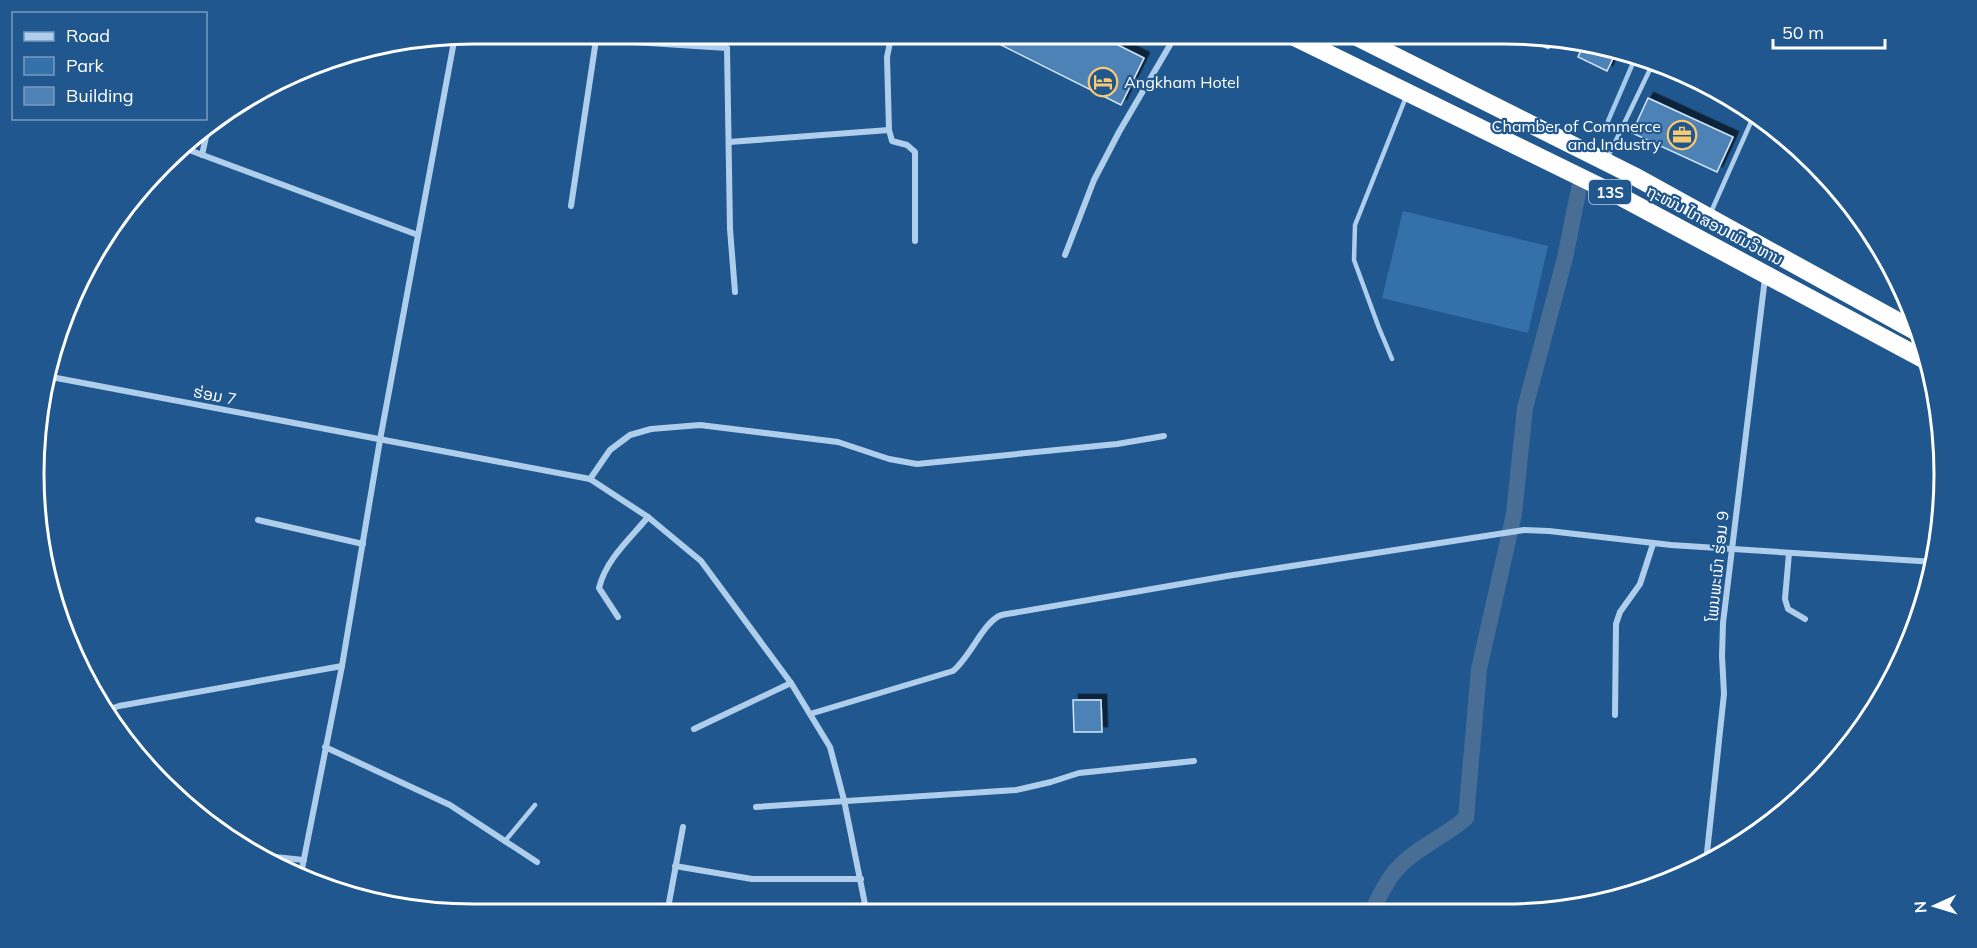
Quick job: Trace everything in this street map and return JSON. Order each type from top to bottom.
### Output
[{"type":"highway","name":"ຖະໜົນ ໄກສອນ ພົມວິຫານ","points":[[1308,44],[1623,198],[1917,355]]},
{"type":"highway","name":"ຖະໜົນ ໄກສອນ ພົມວິຫານ","points":[[1388,44],[1908,327]]},
{"type":"street","points":[[302,869],[342,666],[380,440],[454,44]]},
{"type":"street","points":[[572,206],[595,44]]},
{"type":"street","points":[[662,44],[727,48],[730,229],[735,292]]},
{"type":"street","points":[[890,44],[887,57],[889,130],[892,141],[906,145],[915,152],[915,241]]},
{"type":"street","points":[[1065,255],[1099,171],[1170,44]]},
{"type":"street","points":[[729,142],[889,130]]},
{"type":"street","points":[[202,155],[205,137]]},
{"type":"street","points":[[190,150],[418,235]]},
{"type":"street","name":"ໂພນພະເນົາ ຮ່ອມ 9","points":[[1707,853],[1724,694],[1723,623],[1766,274]]},
{"type":"street","name":"ຮ່ອມ 7","points":[[55,378],[590,479]]},
{"type":"street","points":[[865,904],[844,800],[830,747],[791,683],[701,561],[648,517],[590,479],[610,450],[630,435],[651,429],[700,425],[838,442],[890,459],[917,464],[959,462],[1116,444],[1164,436]]},
{"type":"street","points":[[618,617],[599,588],[602,577],[608,564],[648,517]]},
{"type":"street","points":[[258,520],[363,544]]},
{"type":"street","points":[[810,714],[953,671],[963,663],[990,624],[999,616],[1227,576],[1524,530],[1653,544],[1924,561]]},
{"type":"street","points":[[1615,716],[1616,624],[1620,612],[1640,584],[1653,544]]},
{"type":"street","points":[[1789,553],[1785,599],[1788,609],[1805,620]]},
{"type":"street","points":[[113,708],[342,666]]},
{"type":"street","points":[[694,729],[791,683]]},
{"type":"street","points":[[325,747],[450,805],[537,862]]},
{"type":"street","points":[[756,807],[1016,790],[1051,782],[1079,772],[1194,761]]},
{"type":"street","points":[[669,904],[683,827]]},
{"type":"street","points":[[279,857],[304,860]]},
{"type":"street","points":[[675,866],[752,879],[861,879]]},
{"type":"lane","points":[[1605,162],[1650,69]]},
{"type":"lane","points":[[1392,359],[1354,260],[1355,225],[1407,93]]},
{"type":"lane","points":[[1709,217],[1751,122]]},
{"type":"lane","points":[[505,841],[536,805]]},
{"type":"green space","points":[[1403,211],[1548,246],[1528,333],[1382,298]]},
{"type":"building","name":"Angkham Hotel","points":[[999,44],[1116,44],[1144,58],[1121,105]]},
{"type":"building","points":[[1581,51],[1613,58],[1607,71],[1578,57]]},
{"type":"building","name":"Chamber of Commerce and Industry","points":[[1648,98],[1733,137],[1717,172],[1632,133]]},
{"type":"building","points":[[1073,700],[1101,700],[1102,732],[1074,732]]},
{"type":"waterway","points":[[1608,121],[1633,64]]},
{"type":"waterway","points":[[1375,904],[1389,879],[1408,858],[1466,818],[1479,669],[1514,514],[1525,408],[1565,258],[1579,188]]},
{"type":"place","name":"Angkham Hotel","points":[[1103,82]]},
{"type":"place","name":"Chamber of Commerce and Industry","points":[[1682,135]]}]
